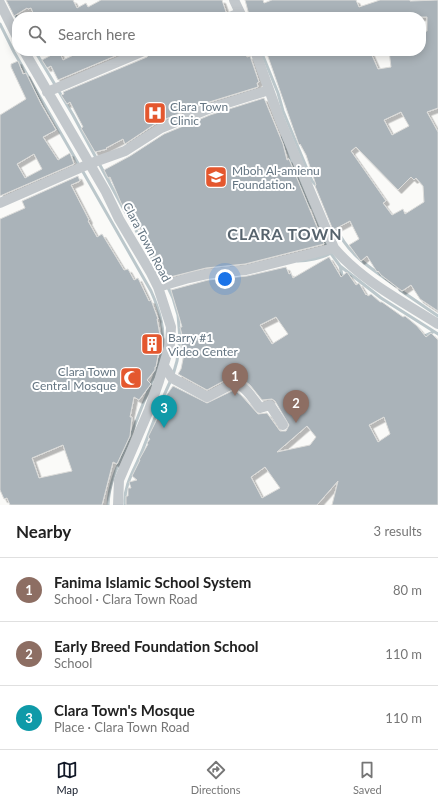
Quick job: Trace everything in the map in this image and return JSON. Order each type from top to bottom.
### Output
[{"type":"street","points":[[234,0],[236,12]]},
{"type":"street","points":[[0,3],[12,27]]},
{"type":"street","name":"Clara Town Road","points":[[27,56],[106,192],[119,219],[158,287],[171,327],[170,344],[164,366],[149,410],[119,480],[118,505]]},
{"type":"street","points":[[49,92],[132,56]]},
{"type":"street","points":[[257,56],[280,120],[334,248],[345,260],[374,284],[438,324]]},
{"type":"street","points":[[0,203],[89,164],[125,151],[161,128],[208,109],[269,90]]},
{"type":"street","points":[[158,287],[213,273],[246,270],[334,248]]},
{"type":"street","points":[[164,366],[172,378],[207,396],[234,383],[238,384],[244,388],[260,408],[270,405],[283,425]]},
{"type":"building","points":[[6,0],[73,0],[77,8],[86,3],[88,7],[101,0],[222,0],[226,12],[33,12],[31,8],[27,8],[20,12],[12,12]]},
{"type":"building","points":[[245,0],[263,0],[264,3],[272,0],[356,0],[359,7],[380,0],[438,0],[438,108],[427,112],[438,132],[438,311],[420,299],[411,285],[402,291],[378,271],[377,272],[367,256],[361,261],[360,260],[349,245],[359,239],[350,221],[333,230],[315,186],[316,185],[306,155],[300,144],[299,145],[268,56],[372,56],[378,69],[391,67],[390,56],[426,56],[426,12],[248,12]],"holes":[[[401,112],[409,126],[392,135],[384,120]],[[356,147],[398,190],[411,177],[414,180],[416,178],[423,186],[424,202],[405,214],[403,209],[392,215],[383,203],[386,201],[351,151]]]},
{"type":"building","points":[[50,56],[61,56],[63,60],[71,56],[115,56],[58,80],[51,66],[47,68],[42,60]]},
{"type":"building","points":[[250,56],[259,82],[257,83],[258,87],[206,103],[158,122],[125,144],[123,139],[106,148],[107,149],[95,152],[81,128],[83,127],[70,102],[67,104],[61,95],[64,94],[63,92],[147,57]]},
{"type":"building","points":[[18,61],[23,74],[26,73],[56,130],[43,137],[58,160],[70,153],[74,164],[0,196],[0,115],[26,99],[11,64]],"holes":[[[34,154],[42,169],[25,178],[17,164]]]},
{"type":"building","points":[[264,98],[283,144],[287,160],[289,159],[324,244],[245,264],[206,268],[166,278],[152,256],[155,255],[145,243],[148,241],[137,224],[135,226],[129,217],[121,203],[110,177],[108,178],[104,170],[130,156],[164,134],[210,115]]},
{"type":"building","points":[[78,176],[80,181],[71,185],[89,220],[88,221],[97,237],[102,234],[124,270],[128,269],[134,280],[138,278],[149,301],[151,300],[158,319],[162,350],[159,350],[155,370],[147,380],[151,384],[139,400],[134,397],[130,417],[132,417],[130,436],[117,464],[113,462],[102,505],[10,505],[7,498],[4,499],[0,490],[0,219],[25,208],[22,201]],"holes":[[[63,445],[72,471],[39,478],[32,458]]]},
{"type":"building","points":[[329,257],[341,277],[347,272],[356,285],[359,283],[366,295],[367,294],[368,296],[371,294],[380,302],[403,317],[405,316],[417,326],[426,337],[431,333],[438,340],[438,505],[332,505],[338,481],[317,505],[126,505],[128,488],[131,488],[129,482],[137,480],[132,476],[148,444],[147,443],[150,439],[148,437],[167,398],[165,397],[173,386],[207,403],[234,390],[241,395],[258,414],[267,413],[280,431],[286,431],[289,425],[275,401],[272,399],[262,400],[250,385],[241,378],[231,377],[207,390],[178,374],[181,369],[184,354],[182,354],[181,343],[184,343],[180,327],[182,327],[171,290],[208,280],[247,276],[286,267],[289,274],[291,273],[293,278]],"holes":[[[276,317],[288,334],[272,344],[260,325]],[[384,417],[390,434],[378,442],[369,425]],[[307,426],[316,437],[310,445],[277,452]],[[265,467],[280,488],[262,498],[251,477]]]},
{"type":"waterway","points":[[0,24],[12,48]]},
{"type":"waterway","points":[[16,56],[79,165]]},
{"type":"waterway","points":[[38,56],[73,115],[122,206],[164,279],[173,298],[178,315],[180,339],[177,361],[173,375]]},
{"type":"waterway","points":[[263,56],[278,93],[283,111],[312,181],[318,187]]},
{"type":"waterway","points":[[282,137],[309,205],[313,209],[327,248],[340,266],[381,298],[438,334]]},
{"type":"waterway","points":[[82,170],[151,291],[163,330],[162,351],[159,361],[153,380],[114,477],[108,505]]},
{"type":"waterway","points":[[335,225],[346,245],[353,253],[369,267],[396,286]]},
{"type":"waterway","points":[[298,261],[314,259],[329,254]]},
{"type":"waterway","points":[[340,266],[343,279]]},
{"type":"waterway","points":[[400,290],[438,316]]},
{"type":"waterway","points":[[422,337],[433,332]]},
{"type":"waterway","points":[[125,505],[128,483],[171,380]]},
{"type":"place","name":"Clara Town Clinic","points":[[155,113]]},
{"type":"place","name":"Mboh Al-amienu Foundation.","points":[[216,177]]},
{"type":"place","name":"Barry #1 Video Center","points":[[152,344]]},
{"type":"place","name":"Clara Town Central Mosque","points":[[131,378]]},
{"type":"place","name":"Fanima Islamic School System","points":[[235,396]]},
{"type":"place","name":"Early Breed Foundation School","points":[[296,423]]},
{"type":"place","name":"Clara Town's Mosque","points":[[164,428]]},
{"type":"district","name":"CLARA TOWN","points":[[285,233]]}]
